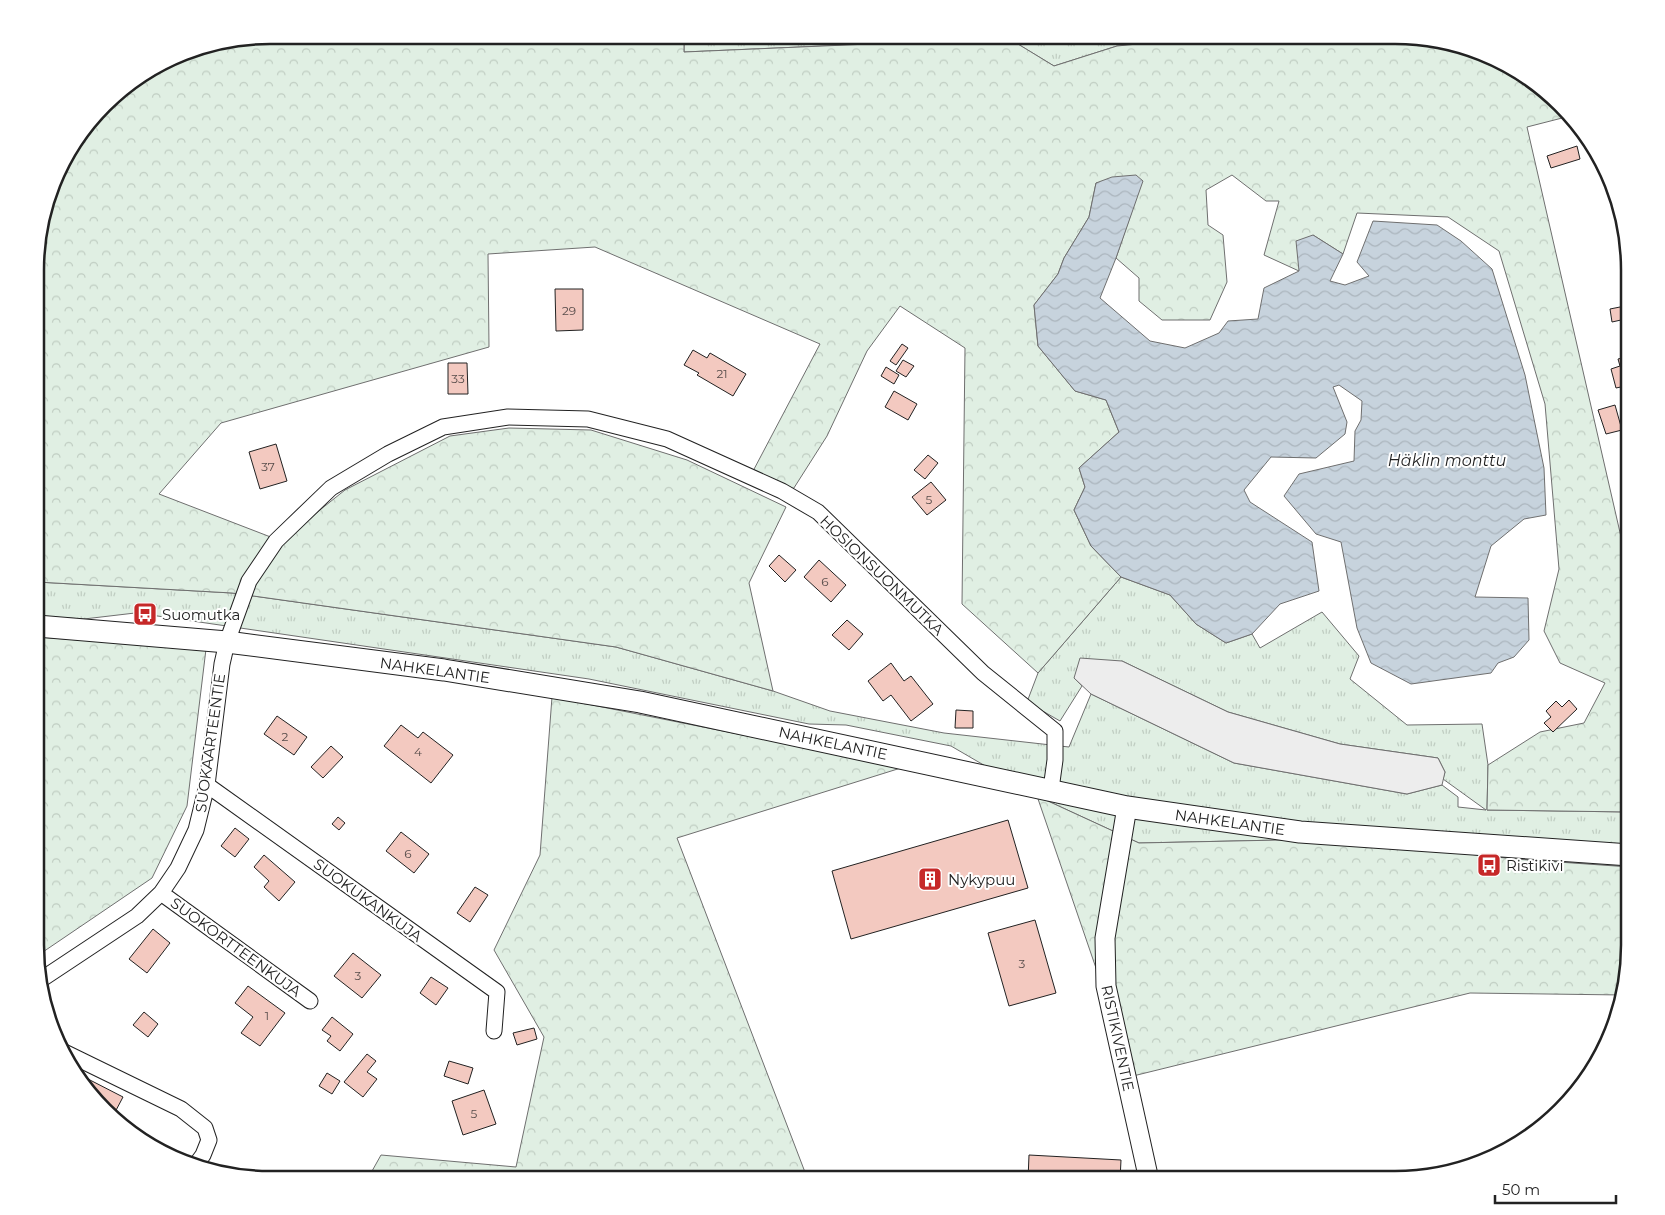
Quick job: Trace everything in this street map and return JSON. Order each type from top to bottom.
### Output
[{"type":"main road","name":"NAHKELANTIE","points":[[44,627],[227,642],[444,670],[640,702],[1128,807],[1300,832],[1621,854]]},
{"type":"street","name":"HOSIONSUONMUTKA","points":[[227,642],[249,581],[276,541],[331,488],[388,454],[443,427],[508,417],[588,419],[667,440],[782,491],[818,512],[982,673],[1055,731],[1055,760],[1051,789]]},
{"type":"street","name":"SUOKAARTEENTIE","points":[[46,976],[137,916],[161,893],[178,868],[196,830],[207,785],[222,664],[227,642]]},
{"type":"street","name":"SUOKUKANKUJA","points":[[207,785],[497,992],[494,1032]]},
{"type":"street","name":"RISTIKIVENTIE","points":[[1128,807],[1105,938],[1106,986],[1147,1171]]},
{"type":"street","name":"SUOKORTTEENKUJA","points":[[161,893],[310,1001]]},
{"type":"street","points":[[73,1056],[181,1109],[205,1128],[209,1140],[199,1160]]},
{"type":"green space","points":[[255,44],[684,44],[684,52],[869,44],[1018,44],[1054,66],[1117,46],[1138,44],[1410,44],[1454,51],[1495,67],[1533,90],[1562,118],[1527,127],[1621,537],[1621,812],[1487,810],[1488,765],[1540,732],[1584,723],[1605,683],[1560,663],[1544,631],[1559,569],[1545,404],[1499,251],[1448,217],[1357,213],[1343,254],[1313,235],[1299,271],[1264,255],[1279,201],[1266,201],[1232,175],[1206,190],[1208,225],[1223,235],[1227,282],[1210,320],[1162,320],[1139,301],[1139,278],[1116,258],[1142,181],[1096,183],[1089,217],[1064,258],[1058,274],[1034,305],[1038,346],[1075,391],[1106,400],[1119,432],[1079,468],[1085,487],[1074,510],[1091,546],[1121,577],[1038,673],[962,604],[965,348],[900,306],[867,351],[827,436],[792,491],[752,473],[820,344],[595,247],[488,254],[489,347],[221,423],[159,494],[281,541],[345,490],[450,436],[509,428],[591,430],[687,460],[786,507],[749,583],[773,691],[616,647],[232,593],[44,582],[44,255],[51,211],[61,183],[74,156],[90,132],[110,110],[132,90],[156,74],[183,61],[211,51]]},
{"type":"green space","points":[[684,44],[869,44],[684,52]]},
{"type":"green space","points":[[1018,44],[1138,44],[1117,46],[1054,66]]},
{"type":"green space","points":[[1121,577],[1170,595],[1196,624],[1226,643],[1252,634],[1260,648],[1322,612],[1359,656],[1350,679],[1407,725],[1482,724],[1488,765],[1487,810],[1621,812],[1621,866],[1515,859],[1328,839],[1139,843],[1037,796],[951,746],[846,725],[809,724],[589,679],[165,617],[135,613],[84,619],[44,616],[44,582],[232,593],[616,647],[773,691],[830,711],[944,733],[1069,747],[1091,694],[1234,763],[1407,794],[1442,785],[1458,797],[1458,807],[1486,810],[1443,779],[1445,772],[1438,758],[1340,744],[1228,712],[1122,661],[1074,678],[1082,686],[1060,721],[1027,702],[1038,673]]},
{"type":"green space","points":[[44,637],[206,649],[187,806],[152,878],[44,951]]},
{"type":"green space","points":[[552,697],[904,767],[677,838],[805,1171],[372,1171],[381,1155],[516,1167],[544,1037],[494,950],[540,855]]},
{"type":"green space","points":[[1037,796],[1139,843],[1328,839],[1515,859],[1621,866],[1621,960],[1616,995],[1470,993],[1133,1076]]},
{"type":"shaded area","points":[[1080,658],[1122,661],[1228,712],[1340,744],[1438,758],[1445,772],[1442,785],[1407,794],[1234,763],[1091,694],[1074,678]]},
{"type":"water","name":"Häklin monttu","points":[[1136,175],[1143,181],[1100,298],[1150,341],[1185,348],[1219,333],[1228,321],[1258,319],[1264,288],[1299,271],[1296,241],[1313,235],[1343,254],[1330,281],[1345,285],[1369,276],[1357,262],[1373,221],[1437,225],[1461,241],[1492,269],[1525,375],[1544,468],[1546,515],[1524,519],[1491,546],[1475,597],[1528,598],[1529,640],[1514,657],[1498,663],[1491,673],[1411,684],[1371,663],[1357,628],[1341,542],[1316,534],[1284,496],[1299,474],[1354,461],[1355,431],[1361,420],[1362,401],[1339,385],[1333,387],[1347,422],[1345,434],[1316,458],[1271,457],[1244,490],[1250,502],[1312,542],[1319,591],[1280,604],[1252,634],[1226,643],[1196,624],[1170,595],[1121,577],[1091,546],[1074,510],[1085,487],[1079,468],[1119,432],[1106,400],[1075,391],[1038,346],[1034,305],[1058,274],[1064,258],[1089,217],[1096,183],[1112,177]]},
{"type":"building","points":[[1577,146],[1580,159],[1551,168],[1547,156]]},
{"type":"building","points":[[555,289],[583,289],[583,330],[556,331]]},
{"type":"building","points":[[1621,307],[1621,320],[1612,322],[1610,309]]},
{"type":"building","points":[[902,344],[908,348],[896,365],[890,361]]},
{"type":"building","points":[[693,350],[707,358],[710,353],[746,374],[733,396],[697,375],[699,373],[684,365]]},
{"type":"building","points":[[1621,358],[1621,387],[1616,388],[1611,369],[1620,366],[1618,359]]},
{"type":"building","points":[[903,360],[914,366],[906,377],[896,371]]},
{"type":"building","points":[[448,363],[467,363],[468,394],[448,394]]},
{"type":"building","points":[[886,367],[899,375],[894,384],[881,376]]},
{"type":"building","points":[[894,391],[917,404],[908,420],[885,407]]},
{"type":"building","points":[[1615,405],[1621,430],[1606,434],[1598,410]]},
{"type":"building","points":[[276,444],[287,481],[260,489],[249,452]]},
{"type":"building","points":[[928,455],[938,463],[925,479],[914,470]]},
{"type":"building","points":[[931,482],[946,500],[927,515],[912,497]]},
{"type":"building","points":[[779,555],[796,570],[785,582],[769,566]]},
{"type":"building","points":[[819,560],[846,585],[831,602],[804,577]]},
{"type":"building","points":[[847,620],[863,634],[849,650],[832,635]]},
{"type":"building","points":[[891,663],[904,681],[911,676],[933,704],[911,721],[891,695],[883,701],[868,681]]},
{"type":"building","points":[[1569,700],[1577,709],[1553,732],[1544,723],[1551,717],[1546,711],[1556,701],[1562,707]]},
{"type":"building","points":[[956,710],[973,711],[973,728],[955,728]]},
{"type":"building","points":[[277,716],[307,737],[294,755],[264,734]]},
{"type":"building","points":[[401,725],[418,738],[423,732],[453,755],[431,783],[384,746]]},
{"type":"building","points":[[331,746],[343,757],[323,778],[311,767]]},
{"type":"building","points":[[338,817],[345,823],[339,830],[332,824]]},
{"type":"building","name":"Nykypuu","points":[[1008,820],[1028,888],[851,939],[832,871]]},
{"type":"building","points":[[235,828],[249,839],[235,857],[221,846]]},
{"type":"building","points":[[401,832],[429,854],[414,873],[386,851]]},
{"type":"building","points":[[264,855],[295,882],[279,901],[264,887],[269,881],[254,867]]},
{"type":"building","points":[[475,887],[488,895],[470,922],[457,913]]},
{"type":"building","points":[[1035,920],[1056,993],[1009,1006],[988,933]]},
{"type":"building","points":[[153,929],[170,943],[147,973],[129,959]]},
{"type":"building","points":[[353,953],[381,975],[362,998],[334,976]]},
{"type":"building","points":[[431,977],[448,988],[436,1005],[420,993]]},
{"type":"building","points":[[248,986],[285,1013],[260,1046],[241,1033],[253,1017],[235,1003]]},
{"type":"building","points":[[144,1012],[158,1024],[148,1037],[133,1025]]},
{"type":"building","points":[[332,1017],[353,1034],[340,1051],[327,1041],[331,1036],[322,1030]]},
{"type":"building","points":[[534,1028],[537,1039],[517,1045],[513,1033]]},
{"type":"building","points":[[367,1054],[376,1061],[367,1072],[377,1079],[363,1097],[344,1082]]},
{"type":"building","points":[[449,1061],[473,1068],[468,1084],[444,1076]]},
{"type":"building","points":[[327,1073],[340,1081],[332,1094],[319,1086]]},
{"type":"building","points":[[88,1079],[123,1097],[116,1110]]},
{"type":"building","points":[[484,1090],[496,1124],[463,1135],[452,1101]]},
{"type":"building","points":[[1029,1155],[1121,1160],[1120,1171],[1028,1171]]},
{"type":"place","name":"Suomutka","points":[[145,614]]},
{"type":"place","name":"Ristikivi","points":[[1489,865]]},
{"type":"place","name":"Nykypuu","points":[[930,879]]}]
